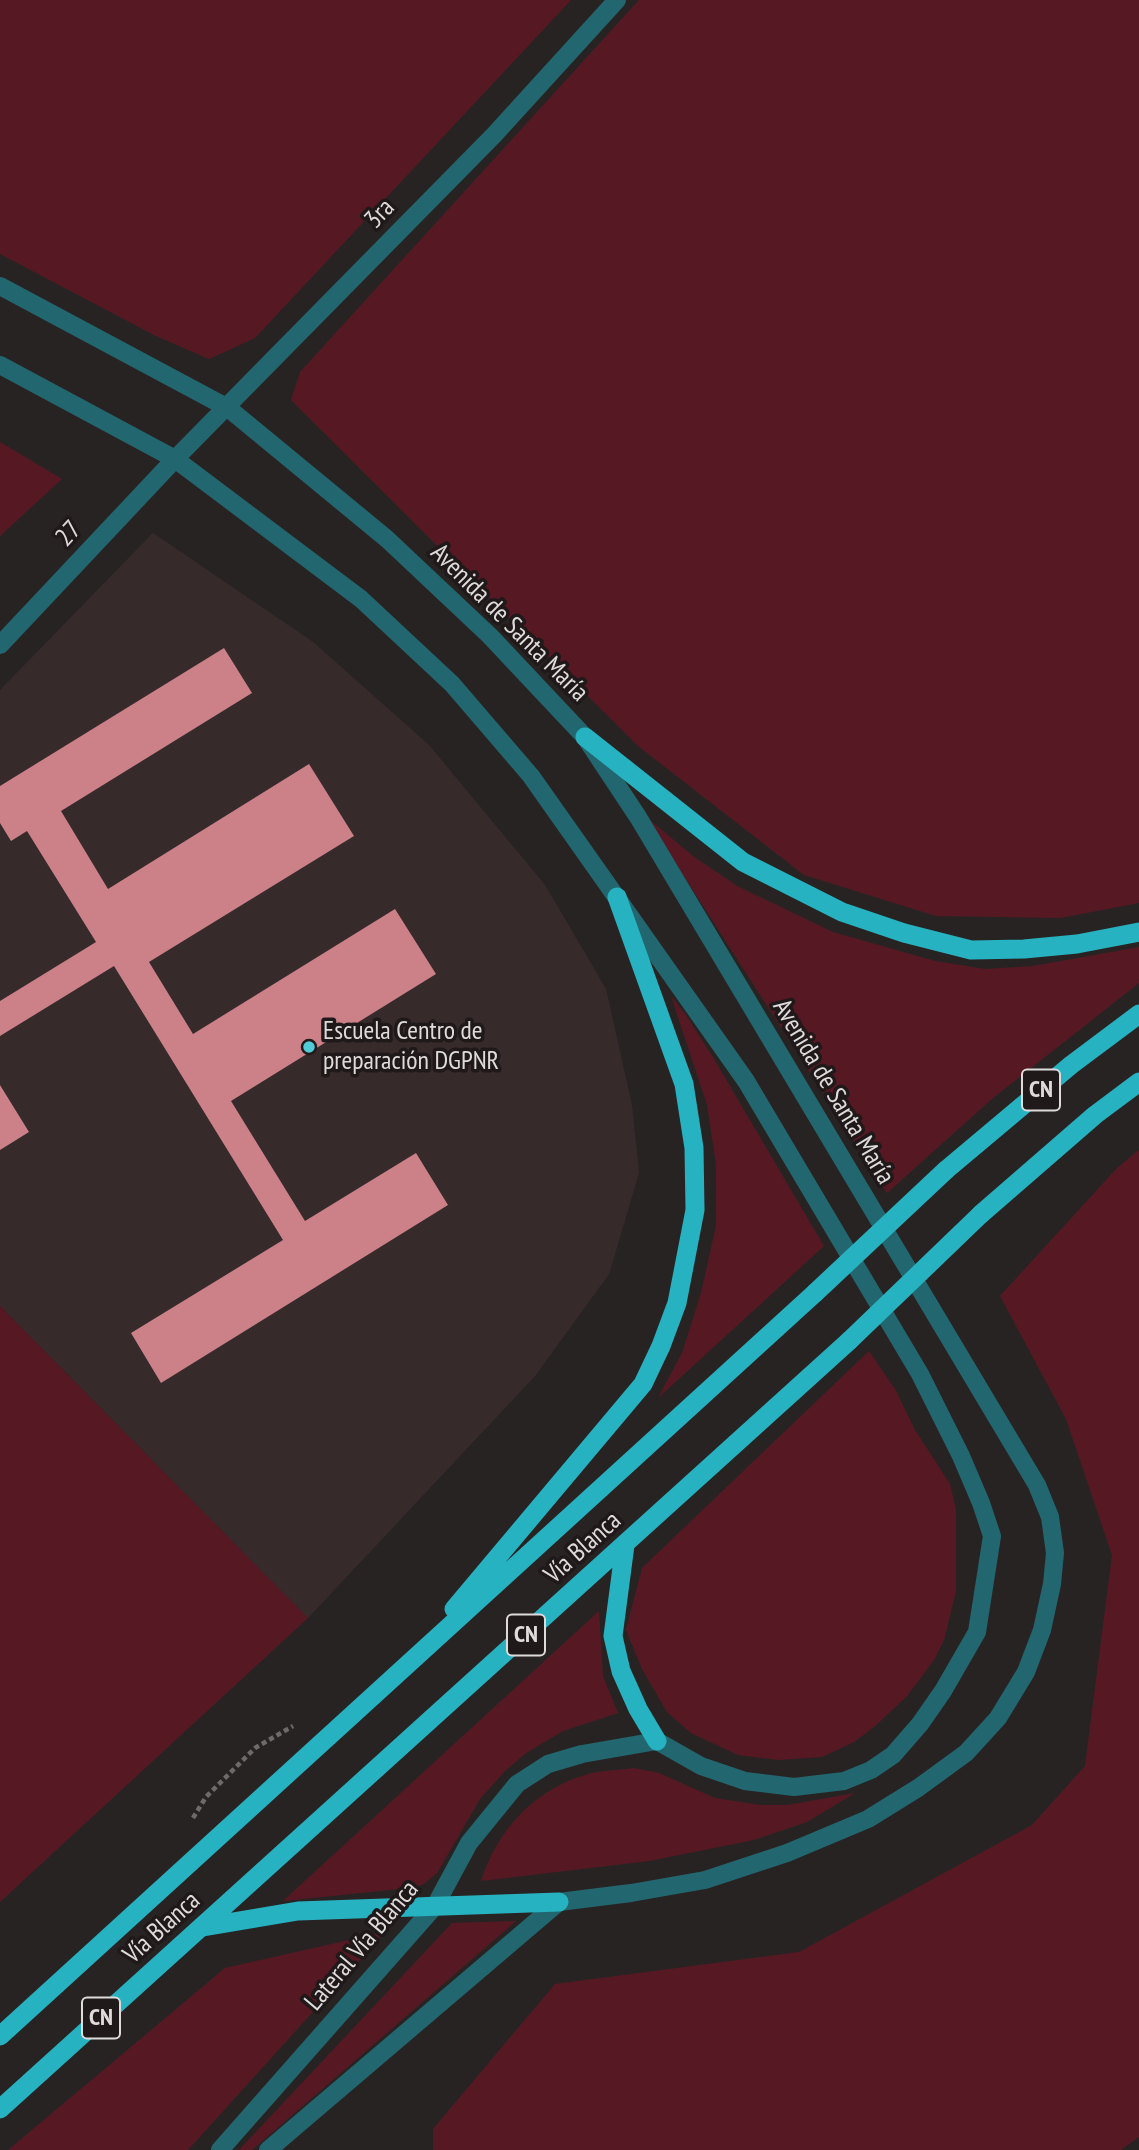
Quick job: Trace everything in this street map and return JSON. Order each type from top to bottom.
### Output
[{"type":"highway","points":[[585,737],[743,862],[842,912],[904,933],[971,950],[1077,944],[1139,932]]},
{"type":"highway","points":[[404,1669],[643,1384],[677,1303],[695,1210],[694,1148],[684,1084],[617,897]]},
{"type":"highway","name":"Vía Blanca","points":[[0,2036],[815,1293],[946,1170],[1071,1065],[1139,1014]]},
{"type":"highway","name":"Vía Blanca","points":[[0,2109],[849,1341],[981,1214],[1096,1115],[1139,1082]]},
{"type":"highway","points":[[625,1545],[613,1636],[621,1671],[638,1709],[657,1741]]},
{"type":"highway","points":[[202,1928],[298,1911],[559,1902]]},
{"type":"street","name":"3ra","points":[[175,459],[494,135],[617,0]]},
{"type":"street","name":"Avenida de Santa María","points":[[0,286],[228,408],[387,539],[490,636],[585,737],[638,817],[1037,1485],[1051,1517],[1055,1553],[1052,1584],[1041,1630],[1026,1672],[998,1718],[966,1753],[918,1788],[868,1819],[787,1853],[705,1880],[559,1902]]},
{"type":"street","points":[[0,365],[175,459],[361,598],[452,684],[531,776],[746,1081],[920,1374],[971,1479],[992,1536],[977,1632],[920,1724],[892,1755],[871,1770],[844,1781],[794,1787],[745,1781],[701,1766],[657,1741]]},
{"type":"street","name":"27","points":[[0,645],[175,459]]},
{"type":"street","name":"Lateral Vía Blanca","points":[[220,2150],[435,1906],[470,1843],[517,1784],[548,1764],[582,1754],[657,1741]]},
{"type":"street","points":[[268,2150],[559,1902]]},
{"type":"shaded area","points":[[0,0],[571,0],[255,338],[209,359],[156,336],[0,254]]},
{"type":"shaded area","points":[[639,0],[1139,0],[1139,903],[1060,918],[936,916],[804,875],[638,746],[291,400],[300,372]]},
{"type":"shaded area","points":[[0,442],[62,479],[0,536]]},
{"type":"shaded area","name":"Escuela Centro de preparación DGPNR","points":[[153,533],[313,642],[429,745],[545,885],[606,989],[632,1105],[639,1173],[609,1274],[535,1376],[308,1618],[0,1306],[0,690]]},
{"type":"shaded area","points":[[646,817],[693,856],[737,886],[833,932],[935,961],[985,969],[1033,966],[1139,947],[1139,983],[993,1098],[887,1193]]},
{"type":"shaded area","points":[[671,996],[714,1059],[824,1246],[658,1398],[682,1353],[701,1293],[716,1226],[716,1164],[707,1105]]},
{"type":"shaded area","points":[[1139,1150],[1139,2137],[1121,2150],[433,2150],[433,2129],[555,1984],[799,1952],[1032,1825],[1085,1766],[1112,1555],[1066,1419],[1000,1296],[1118,1167]]},
{"type":"shaded area","points":[[0,1306],[308,1618],[0,1902]]},
{"type":"shaded area","points":[[869,1351],[895,1389],[915,1430],[950,1484],[956,1510],[956,1591],[944,1640],[934,1660],[907,1696],[854,1742],[822,1757],[778,1760],[738,1755],[691,1733],[667,1712],[642,1669],[626,1630],[642,1568]]},
{"type":"shaded area","points":[[599,1611],[603,1676],[618,1713],[563,1731],[526,1753],[504,1772],[480,1799],[437,1873],[424,1884],[409,1888],[283,1901]]},
{"type":"shaded area","points":[[634,1768],[659,1773],[715,1798],[760,1805],[788,1805],[855,1793],[807,1822],[754,1840],[649,1861],[481,1881],[488,1862],[509,1827],[537,1799],[572,1779],[602,1771]]},
{"type":"shaded area","points":[[516,1921],[252,2150],[239,2150],[452,1923]]},
{"type":"shaded area","points":[[385,1932],[188,2150],[8,2150],[225,1968]]},
{"type":"building","points":[[224,648],[252,693],[61,811],[108,889],[309,764],[354,836],[149,962],[193,1034],[395,909],[436,974],[231,1101],[305,1221],[416,1153],[448,1205],[161,1383],[131,1333],[283,1240],[114,966],[0,1036],[0,1001],[96,942],[27,831],[11,841],[0,823],[0,786]]},
{"type":"building","points":[[0,1085],[29,1132],[0,1150]]},
{"type":"place","name":"Escuela Centro de preparación DGPNR","points":[[309,1047]]}]
